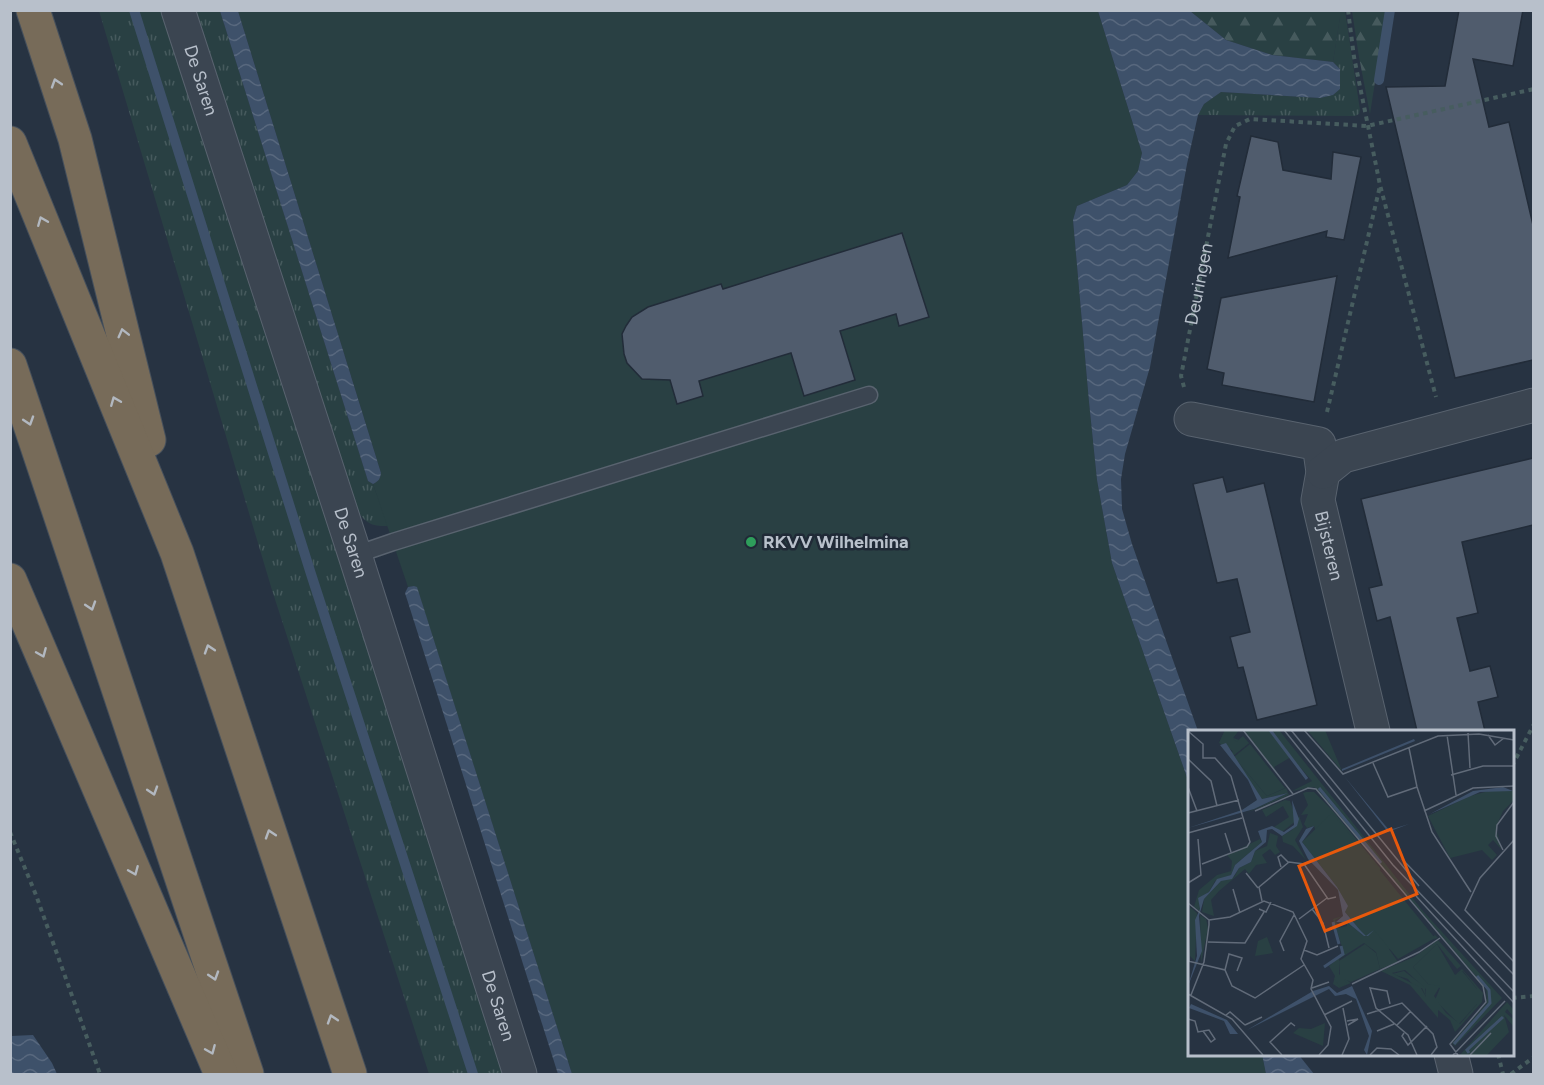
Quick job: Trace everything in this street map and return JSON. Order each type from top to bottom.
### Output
[{"type":"highway","points":[[33,10],[75,139],[177,553]]},
{"type":"highway","points":[[10,143],[177,553],[350,1074]]},
{"type":"highway","points":[[10,365],[248,1074]]},
{"type":"highway","points":[[10,580],[221,1074]]},
{"type":"street","name":"De Saren","points":[[178,10],[520,1074]]},
{"type":"street","points":[[1191,418],[1321,458],[1343,456],[1533,405]]},
{"type":"street","name":"Bijsteren","points":[[1321,458],[1318,500],[1373,730]]},
{"type":"street","points":[[1451,1055],[1456,1074]]},
{"type":"lane","points":[[355,555],[869,395]]},
{"type":"path","points":[[1348,10],[1354,57],[1380,185],[1444,429]]},
{"type":"path","name":"Deuringen","points":[[1191,418],[1181,376],[1227,144],[1235,126],[1250,120],[1367,126],[1533,89]]},
{"type":"path","points":[[1321,458],[1380,185]]},
{"type":"path","points":[[1514,762],[1533,724]]},
{"type":"path","points":[[10,832],[36,895],[100,1074]]},
{"type":"path","points":[[1514,998],[1533,996]]},
{"type":"path","points":[[1498,1055],[1503,1074]]},
{"type":"path","points":[[1511,1074],[1533,1057]]},
{"type":"green space","points":[[99,11],[165,11],[506,1074],[429,1074],[272,590]]},
{"type":"green space","points":[[193,11],[220,11],[368,481],[373,484],[388,526],[368,522],[354,506]]},
{"type":"green space","name":"RKVV Wilhelmina","points":[[238,11],[1098,11],[1142,153],[1138,171],[1127,185],[1077,206],[1073,220],[1097,480],[1112,563],[1188,780],[1188,1055],[1262,1055],[1266,1074],[572,1074],[417,588],[408,587],[373,484],[379,480],[381,473]]},
{"type":"green space","points":[[1190,11],[1340,11],[1333,62],[1272,55],[1226,40]]},
{"type":"green space","points":[[1340,11],[1345,11],[1359,114],[1355,116],[1198,115],[1204,104],[1221,92],[1320,98],[1333,95],[1340,89],[1340,69],[1333,62]]},
{"type":"green space","points":[[1352,11],[1386,11],[1370,114],[1359,57]]},
{"type":"water","points":[[220,11],[238,11],[381,473],[379,480],[373,484],[368,481]]},
{"type":"water","points":[[1098,11],[1190,11],[1226,40],[1272,55],[1333,62],[1340,69],[1340,89],[1333,95],[1320,98],[1221,92],[1204,104],[1198,115],[1187,164],[1150,367],[1125,454],[1121,479],[1122,509],[1132,544],[1198,730],[1188,730],[1188,780],[1112,563],[1097,480],[1073,220],[1077,206],[1127,185],[1138,171],[1142,153]]},
{"type":"water","points":[[408,587],[417,587],[572,1074],[558,1074],[405,593]]},
{"type":"water","points":[[33,1035],[57,1074],[11,1074],[11,1036]]},
{"type":"water","points":[[1262,1055],[1299,1055],[1314,1074],[1266,1074]]},
{"type":"building","points":[[1459,10],[1523,10],[1513,66],[1473,59],[1489,127],[1509,122],[1533,225],[1533,360],[1455,378],[1386,87],[1445,86]]},
{"type":"building","points":[[1251,136],[1278,142],[1283,170],[1331,179],[1333,152],[1361,157],[1344,240],[1326,237],[1327,231],[1228,258],[1240,197],[1237,196]]},
{"type":"building","points":[[902,233],[929,317],[899,326],[896,314],[840,331],[855,380],[804,396],[791,353],[699,381],[703,396],[677,404],[670,380],[642,379],[627,363],[622,334],[632,317],[648,307],[721,284],[723,289]]},
{"type":"building","points":[[1337,276],[1314,402],[1222,385],[1224,373],[1207,369],[1221,298]]},
{"type":"building","points":[[1533,458],[1533,525],[1462,542],[1478,613],[1457,618],[1470,671],[1490,666],[1498,697],[1478,702],[1485,730],[1417,730],[1390,617],[1377,621],[1369,588],[1382,585],[1361,499]]},
{"type":"building","points":[[1223,477],[1227,492],[1264,483],[1317,705],[1257,720],[1243,667],[1238,668],[1230,637],[1250,632],[1237,579],[1217,583],[1193,484]]},
{"type":"waterway","points":[[134,10],[311,574],[473,1074]]},
{"type":"waterway","points":[[1379,80],[1390,10]]},
{"type":"place","name":"RKVV Wilhelmina","points":[[751,542]]}]
